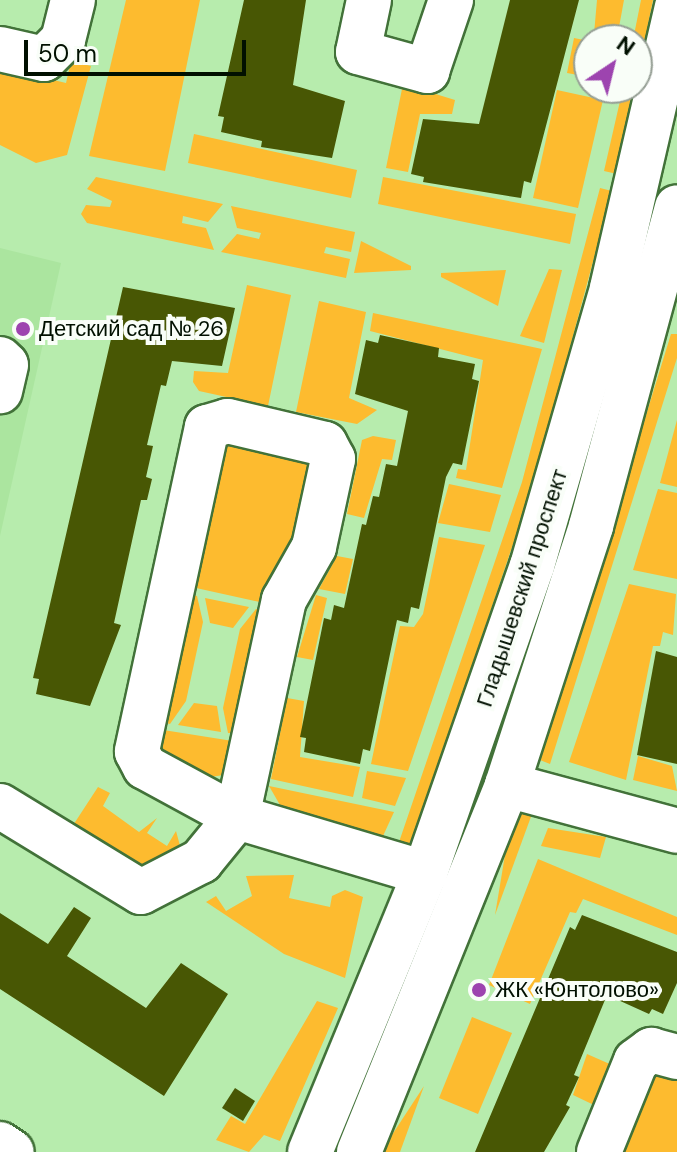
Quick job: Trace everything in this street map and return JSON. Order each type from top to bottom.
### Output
[{"type":"street","points":[[369,0],[358,52],[427,71],[451,0]]},
{"type":"street","points":[[0,49],[44,59],[63,40],[69,1]]},
{"type":"street","name":"Гладышевский проспект","points":[[310,1152],[425,873],[532,566],[598,341],[677,6]]},
{"type":"street","name":"Гладышевский проспект","points":[[359,1152],[507,785],[665,314],[677,207]]},
{"type":"street","points":[[0,359],[6,365],[0,391]]},
{"type":"street","points":[[0,806],[141,892],[201,861],[237,817],[284,600],[314,547],[333,459],[325,444],[228,421],[207,427],[137,752],[145,767],[237,817],[425,873]]},
{"type":"street","points":[[507,785],[677,831]]},
{"type":"street","points":[[599,1152],[636,1061],[651,1050],[677,1057]]},
{"type":"street","points":[[0,1144],[12,1152]]},
{"type":"shaded area","points":[[126,0],[200,0],[165,171],[89,156]]},
{"type":"shaded area","points":[[597,0],[624,0],[620,24],[595,24]]},
{"type":"shaded area","points":[[641,0],[653,0],[648,24],[636,24]]},
{"type":"shaded area","points":[[573,43],[573,74],[567,73]]},
{"type":"shaded area","points":[[71,61],[91,66],[67,155],[36,163],[0,145],[0,67],[66,83]]},
{"type":"shaded area","points":[[403,84],[455,100],[452,114],[420,114],[408,172],[386,168]]},
{"type":"shaded area","points":[[557,90],[573,93],[573,104],[602,104],[578,208],[533,198]]},
{"type":"shaded area","points":[[619,104],[632,104],[617,174],[604,171]]},
{"type":"shaded area","points":[[194,134],[357,170],[351,198],[188,163]]},
{"type":"shaded area","points":[[96,177],[223,204],[208,222],[183,216],[182,223],[206,228],[214,250],[87,223],[81,214],[86,205],[110,207],[112,201],[87,189]]},
{"type":"shaded area","points":[[383,177],[576,214],[570,244],[378,204]]},
{"type":"shaded area","points":[[600,188],[612,191],[532,488],[411,846],[398,845],[522,482]]},
{"type":"shaded area","points":[[231,206],[355,232],[351,252],[326,247],[324,253],[350,259],[346,278],[221,252],[237,234],[259,239],[261,233],[237,228]]},
{"type":"shaded area","points":[[361,241],[411,266],[411,270],[354,273]]},
{"type":"shaded area","name":"Детский сад № 26","points":[[0,248],[61,263],[0,536]]},
{"type":"shaded area","points":[[549,269],[562,270],[544,343],[520,336]]},
{"type":"shaded area","points":[[506,270],[498,306],[441,277],[441,273]]},
{"type":"shaded area","points":[[247,285],[291,295],[268,406],[199,391],[193,382],[194,371],[228,373]]},
{"type":"shaded area","points":[[319,301],[366,312],[349,398],[377,410],[357,424],[296,412]]},
{"type":"shaded area","points":[[373,313],[542,349],[502,488],[456,478],[458,469],[466,470],[483,360],[370,331]]},
{"type":"shaded area","points":[[671,334],[677,334],[677,358],[550,764],[540,760]]},
{"type":"shaded area","points":[[677,420],[677,487],[660,483]]},
{"type":"shaded area","points":[[373,436],[396,440],[392,460],[382,459],[364,518],[347,514],[362,440]]},
{"type":"shaded area","points":[[221,440],[313,457],[300,546],[269,604],[187,586]]},
{"type":"shaded area","points":[[449,484],[501,495],[490,532],[438,523]]},
{"type":"shaded area","points":[[658,489],[677,493],[677,579],[633,570]]},
{"type":"shaded area","points":[[439,537],[485,545],[408,771],[371,764],[400,626],[414,627],[423,614]]},
{"type":"shaded area","points":[[337,556],[353,559],[345,594],[319,589]]},
{"type":"shaded area","points":[[629,584],[676,594],[673,635],[663,632],[660,646],[653,646],[626,780],[569,762]]},
{"type":"shaded area","points":[[186,593],[197,596],[203,622],[186,701],[170,724],[159,721]]},
{"type":"shaded area","points":[[316,595],[327,598],[313,660],[297,657]]},
{"type":"shaded area","points":[[205,598],[249,607],[233,628],[210,623]]},
{"type":"shaded area","points":[[256,609],[267,611],[240,734],[228,733],[223,708],[240,629]]},
{"type":"shaded area","points":[[287,698],[304,701],[300,757],[360,767],[353,797],[271,779]]},
{"type":"shaded area","points":[[194,703],[217,706],[221,732],[178,725]]},
{"type":"shaded area","points":[[157,729],[239,742],[224,775],[203,778],[160,754]]},
{"type":"shaded area","points":[[638,756],[672,766],[677,791],[633,780]]},
{"type":"shaded area","points":[[367,771],[406,778],[395,806],[362,798]]},
{"type":"shaded area","points":[[269,786],[394,812],[383,836],[371,836],[280,805]]},
{"type":"shaded area","points":[[98,787],[110,793],[103,806],[139,832],[157,818],[147,833],[167,846],[176,831],[182,853],[127,874],[66,836]]},
{"type":"shaded area","points":[[524,802],[536,803],[495,915],[505,855]]},
{"type":"shaded area","points":[[548,828],[606,837],[600,858],[541,846]]},
{"type":"shaded area","points":[[538,859],[677,917],[677,935],[583,899],[576,913],[570,912],[530,1004],[489,985]]},
{"type":"shaded area","points":[[294,875],[289,898],[330,907],[332,896],[345,890],[363,897],[345,978],[284,954],[206,902],[216,896],[226,911],[252,896],[246,876]]},
{"type":"shaded area","points":[[317,1001],[338,1008],[280,1141],[264,1135],[249,1152],[216,1140],[231,1116],[245,1124]]},
{"type":"shaded area","points":[[472,1017],[512,1033],[478,1114],[439,1098]]},
{"type":"shaded area","points":[[587,1054],[612,1065],[594,1105],[573,1095]]},
{"type":"shaded area","points":[[652,1072],[677,1074],[677,1152],[611,1152]]},
{"type":"shaded area","points":[[424,1086],[400,1152],[383,1152],[388,1141]]},
{"type":"building","points":[[244,0],[306,0],[293,85],[345,101],[332,158],[261,147],[262,141],[221,132],[224,117],[218,116]]},
{"type":"building","points":[[510,0],[579,0],[531,183],[524,181],[521,198],[423,182],[424,177],[411,174],[423,119],[479,124]]},
{"type":"building","points":[[123,287],[235,308],[222,366],[172,361],[166,386],[161,385],[147,445],[153,446],[146,477],[152,479],[147,500],[141,500],[114,623],[121,625],[90,706],[36,694],[39,679],[33,678]]},
{"type":"building","points":[[380,335],[439,348],[438,357],[475,364],[472,379],[479,381],[462,465],[453,463],[446,477],[419,609],[411,607],[408,623],[397,620],[370,751],[363,749],[360,764],[304,752],[306,738],[300,737],[324,618],[331,620],[334,605],[344,608],[362,524],[366,525],[373,496],[379,497],[386,464],[397,466],[408,411],[355,394],[366,340],[378,343]]},
{"type":"building","points":[[656,651],[677,657],[677,764],[637,755]]},
{"type":"building","points":[[74,907],[91,918],[67,956],[146,1008],[181,963],[228,994],[164,1096],[0,989],[0,913],[48,944]]},
{"type":"building","points":[[582,915],[677,952],[677,983],[663,1014],[652,1009],[649,1014],[607,995],[574,1075],[579,1077],[566,1105],[570,1107],[544,1152],[475,1152],[570,927],[575,930]]},
{"type":"building","points":[[235,1088],[255,1101],[243,1121],[222,1108]]},
{"type":"place","name":"Детский сад № 26","points":[[23,329]]},
{"type":"place","name":"ЖК «Юнтолово»","points":[[479,990]]}]
